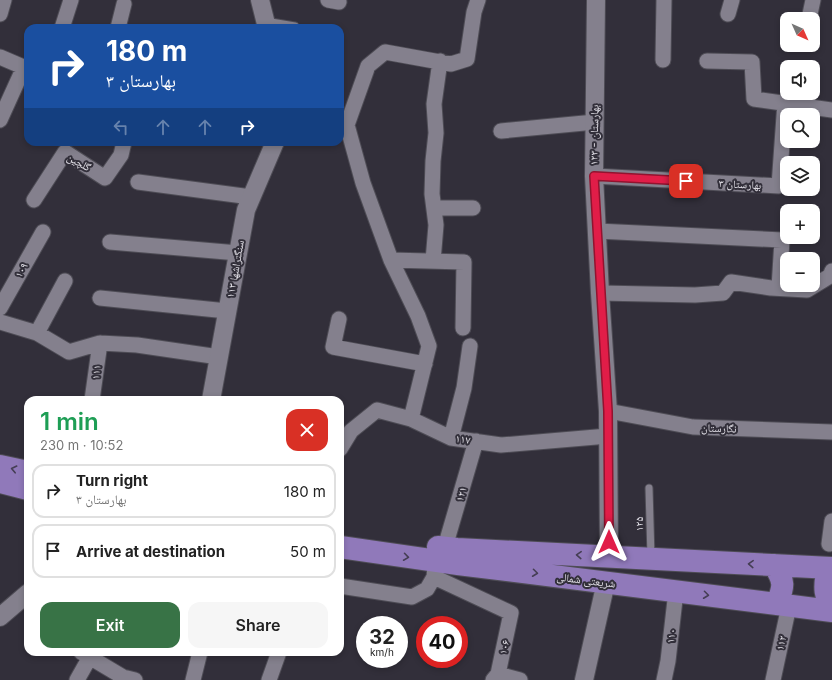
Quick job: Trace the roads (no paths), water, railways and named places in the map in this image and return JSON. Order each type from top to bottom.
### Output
[{"type":"main road","points":[[0,466],[24,471]]},
{"type":"main road","points":[[0,482],[24,487]]},
{"type":"main road","name":"شریعتی شمالی","points":[[344,535],[438,562],[609,557],[832,568]]},
{"type":"main road","name":"شریعتی شمالی","points":[[344,548],[438,562],[832,611]]},
{"type":"main road","points":[[774,565],[781,576],[783,605]]},
{"type":"main road","points":[[832,576],[826,578],[825,589],[829,601],[832,602]]},
{"type":"street","points":[[0,14],[4,0]]},
{"type":"street","points":[[63,24],[71,0]]},
{"type":"street","points":[[260,0],[266,24]]},
{"type":"street","points":[[411,419],[429,346],[418,316],[391,260],[344,124],[368,66],[385,52],[451,64],[466,59],[474,12],[478,0]]},
{"type":"street","name":"بهارستان - ۱۲۳","points":[[596,0],[594,176],[608,411],[609,557]]},
{"type":"street","points":[[663,60],[664,0]]},
{"type":"street","points":[[810,12],[813,0]]},
{"type":"street","points":[[119,24],[124,4]]},
{"type":"street","points":[[0,57],[24,67]]},
{"type":"street","points":[[433,261],[436,225],[432,194],[436,133],[434,104],[440,62]]},
{"type":"street","points":[[707,62],[752,62],[754,99],[785,102],[832,110]]},
{"type":"street","points":[[0,120],[24,72]]},
{"type":"street","name":"بهارستان ۳","points":[[594,176],[779,186],[785,102]]},
{"type":"street","points":[[501,131],[595,122]]},
{"type":"street","name":"گلچین","points":[[34,200],[65,152],[105,178],[121,155],[123,146]]},
{"type":"street","name":"سنگتراشها ۱۱۳","points":[[212,396],[246,210],[273,146]]},
{"type":"street","points":[[138,182],[251,197]]},
{"type":"street","points":[[434,208],[473,208]]},
{"type":"street","points":[[597,231],[782,240],[779,288]]},
{"type":"street","name":"۱۰۹","points":[[0,308],[43,232]]},
{"type":"street","points":[[110,242],[238,253]]},
{"type":"street","points":[[391,260],[464,262],[463,328]]},
{"type":"street","points":[[600,293],[695,295],[723,293],[731,282],[807,290],[831,274]]},
{"type":"street","points":[[37,333],[65,281]]},
{"type":"street","points":[[100,298],[227,311]]},
{"type":"street","points":[[339,319],[334,347],[425,364]]},
{"type":"street","points":[[0,322],[37,333],[69,352],[100,344],[137,345],[219,357]]},
{"type":"street","name":"۱۱۱","points":[[93,396],[100,344]]},
{"type":"street","points":[[451,438],[464,388],[470,346]]},
{"type":"street","name":"۱۱۷","points":[[344,442],[351,431],[377,410],[411,419],[451,438],[501,445],[608,436]]},
{"type":"street","name":"نگارستان","points":[[608,411],[692,427],[832,432]]},
{"type":"street","name":"۱۲۱","points":[[438,562],[476,441]]},
{"type":"street","points":[[828,544],[832,521]]},
{"type":"street","points":[[344,587],[412,597],[427,589],[438,562]]},
{"type":"street","name":"۱۰۶","points":[[438,562],[511,613],[496,677]]},
{"type":"street","points":[[584,680],[606,582]]},
{"type":"street","name":"۱۱۰","points":[[664,680],[668,661],[676,591]]},
{"type":"street","points":[[0,617],[24,599]]},
{"type":"street","name":"۱۱۲","points":[[773,680],[783,605]]},
{"type":"street","points":[[77,680],[86,656]]},
{"type":"street","points":[[88,656],[123,677],[135,680]]},
{"type":"street","points":[[193,680],[199,656]]},
{"type":"street","points":[[269,680],[278,656]]},
{"type":"street","points":[[496,677],[520,680]]},
{"type":"lane","name":"۱۲۵","points":[[649,488],[651,559]]}]
